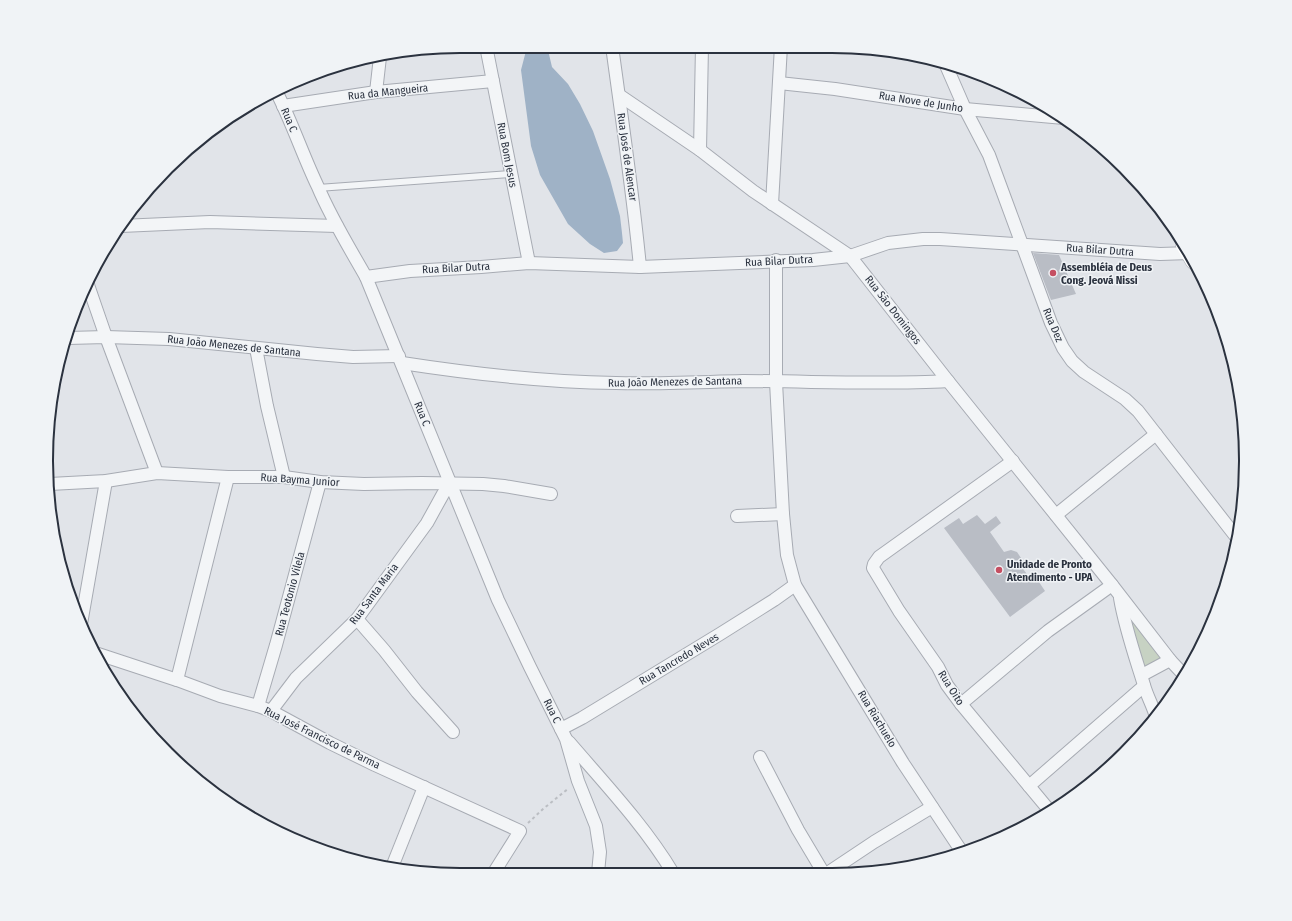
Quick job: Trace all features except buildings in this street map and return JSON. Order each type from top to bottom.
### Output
[{"type":"street","name":"Rua Bom Jesus","points":[[487,53],[529,263]]},
{"type":"street","name":"Rua José de Alencar","points":[[613,53],[634,207],[640,267]]},
{"type":"street","points":[[700,150],[702,53]]},
{"type":"street","points":[[772,204],[781,53]]},
{"type":"street","points":[[376,92],[380,61]]},
{"type":"street","name":"Rua Dez","points":[[948,71],[965,109],[989,155],[1051,323],[1063,348],[1072,361],[1084,372],[1125,399],[1134,407],[1232,532]]},
{"type":"street","name":"Rua da Mangueira","points":[[284,106],[376,92],[493,81]]},
{"type":"street","name":"Rua Nove de Junho","points":[[779,83],[835,89],[965,109],[1049,117]]},
{"type":"street","name":"Rua São Domingos","points":[[619,95],[700,150],[772,204],[850,256],[948,381],[1112,585],[1119,596]]},
{"type":"street","name":"Rua C","points":[[279,96],[318,188],[337,226],[366,277],[401,359],[450,484],[498,600],[530,668],[564,734],[578,781],[596,826],[600,852],[598,868]]},
{"type":"street","points":[[128,226],[210,222],[337,226]]},
{"type":"street","name":"Rua Bilar Dutra","points":[[366,277],[410,271],[529,263],[676,267],[776,260],[813,260],[850,256],[888,243],[923,239],[1022,244],[1160,254],[1182,253]]},
{"type":"street","name":"Rua Riachuelo","points":[[776,260],[776,382],[783,514],[787,555],[795,585],[903,763],[959,847]]},
{"type":"street","points":[[90,291],[157,473]]},
{"type":"street","name":"Rua João Menezes de Santana","points":[[72,338],[106,337],[169,339],[353,357],[401,359],[464,372],[572,382],[674,384],[743,381],[906,383],[948,381]]},
{"type":"street","points":[[256,348],[267,406],[284,477]]},
{"type":"street","points":[[1056,516],[1156,434]]},
{"type":"street","name":"Rua Oito","points":[[1013,461],[879,557],[874,564],[874,571],[899,611],[938,667],[947,685],[1046,806]]},
{"type":"street","name":"Rua Bayma Junior","points":[[54,484],[106,481],[157,473],[228,477],[284,477],[320,482],[364,484],[422,483],[504,486],[551,494]]},
{"type":"street","points":[[176,680],[228,477]]},
{"type":"street","points":[[83,613],[106,481]]},
{"type":"street","name":"Rua Teotonio Vilela","points":[[258,706],[320,482]]},
{"type":"street","name":"Rua Santa Maria","points":[[270,711],[296,678],[357,619],[427,523],[450,484]]},
{"type":"street","points":[[737,516],[783,514]]},
{"type":"street","name":"Rua Tancredo Neves","points":[[564,734],[582,718],[720,634],[795,585]]},
{"type":"street","points":[[961,704],[1048,631],[1112,585]]},
{"type":"street","points":[[1119,596],[1180,671]]},
{"type":"street","points":[[1119,596],[1128,634],[1154,711]]},
{"type":"street","points":[[357,619],[417,692],[453,732]]},
{"type":"street","name":"Rua José Francisco de Parma","points":[[103,656],[220,696],[258,706],[270,711],[330,743],[520,831]]},
{"type":"street","points":[[1029,786],[1143,680],[1170,660]]},
{"type":"street","name":"Rua C","points":[[564,734],[614,793],[643,830],[670,868]]},
{"type":"street","points":[[760,756],[798,830],[821,868]]},
{"type":"street","points":[[394,862],[424,787]]},
{"type":"street","points":[[835,868],[874,842],[932,807]]},
{"type":"street","points":[[497,868],[520,831]]},
{"type":"lane","points":[[318,188],[511,174]]},
{"type":"path","points":[[520,831],[543,809],[578,781]]},
{"type":"green space","points":[[1122,602],[1166,658],[1145,671]]},
{"type":"water","points":[[525,53],[549,53],[552,67],[568,84],[580,104],[593,131],[610,179],[620,216],[623,243],[617,251],[604,253],[590,244],[568,224],[540,175],[531,146],[521,70]]},
{"type":"place","name":"Assembléia de Deus Cong. Jeová Nissi","points":[[1053,273]]},
{"type":"place","name":"Unidade de Pronto Atendimento - UPA","points":[[999,570]]}]
